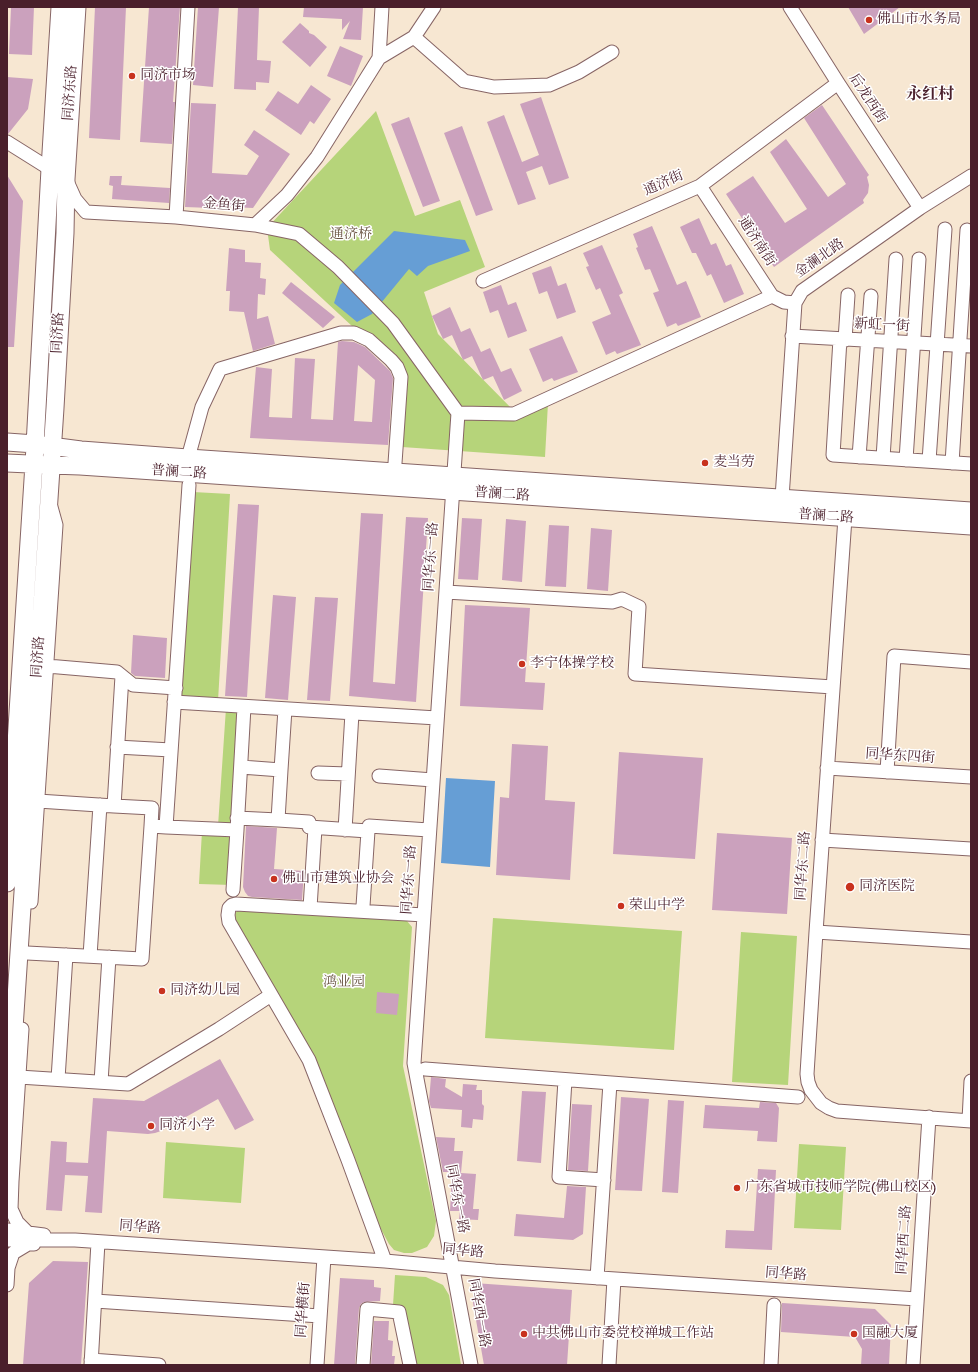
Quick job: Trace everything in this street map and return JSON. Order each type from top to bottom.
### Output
[{"type":"main road","name":"同济东路","points":[[50,169],[60,7]]},
{"type":"main road","name":"同济东路","points":[[66,179],[77,7]]},
{"type":"main road","name":"同济路","points":[[7,882],[11,760],[32,497],[50,169]]},
{"type":"main road","name":"同济路","points":[[7,1134],[36,761],[49,498],[65,233],[66,179]]},
{"type":"main road","name":"普澜二路","points":[[7,442],[52,446],[81,458],[453,484],[782,494],[971,511]]},
{"type":"main road","name":"普澜二路","points":[[7,463],[51,466],[81,458],[189,453],[453,484],[844,523],[971,526]]},
{"type":"main road","points":[[189,453],[394,463],[453,484]]},
{"type":"main road","points":[[81,458],[106,479],[189,485],[453,484]]},
{"type":"main road","points":[[782,494],[971,503]]},
{"type":"main road","points":[[7,743],[21,524],[32,497]]},
{"type":"main road","points":[[844,523],[971,536]]},
{"type":"street","points":[[176,217],[188,7]]},
{"type":"street","name":"金鱼街","points":[[66,179],[75,199],[86,212],[176,217],[255,225],[286,195],[317,157],[379,58],[382,7]]},
{"type":"street","points":[[379,58],[414,37],[434,7]]},
{"type":"street","name":"后龙西街","points":[[790,7],[920,208]]},
{"type":"street","points":[[414,37],[464,81],[494,87],[549,85],[579,72],[612,52]]},
{"type":"street","name":"通济街","points":[[483,281],[700,186],[838,83]]},
{"type":"street","points":[[7,142],[66,179]]},
{"type":"street","name":"金澜北路","points":[[795,303],[802,291],[920,208],[971,176]]},
{"type":"street","name":"通济南街","points":[[700,186],[772,296]]},
{"type":"street","points":[[255,225],[299,234],[338,266],[393,323],[458,413],[514,414],[772,296],[784,302],[795,303],[782,494]]},
{"type":"street","points":[[929,461],[945,229]]},
{"type":"street","points":[[952,463],[966,346],[968,230]]},
{"type":"street","points":[[883,458],[896,259]]},
{"type":"street","points":[[906,460],[919,259]]},
{"type":"street","points":[[848,295],[833,455],[971,464]]},
{"type":"street","points":[[859,457],[871,296]]},
{"type":"street","points":[[189,453],[202,407],[220,369],[341,333],[354,333],[369,340],[391,360],[397,367],[401,377],[394,463]]},
{"type":"street","name":"新虹一街","points":[[792,336],[966,346]]},
{"type":"street","name":"同华东一路","points":[[454,1267],[414,1063],[458,413]]},
{"type":"street","points":[[166,827],[189,485]]},
{"type":"street","points":[[28,1237],[17,1222],[12,1209],[10,1184],[27,953],[32,825],[38,801],[36,761],[47,666],[56,525],[49,498]]},
{"type":"street","name":"同华东二路","points":[[844,523],[807,1074],[811,1090],[821,1103],[837,1111],[929,1117]]},
{"type":"street","points":[[446,592],[612,602],[622,599],[639,608],[635,674],[833,687]]},
{"type":"street","points":[[887,772],[894,656],[971,662]]},
{"type":"street","points":[[47,666],[117,672],[133,685],[176,688]]},
{"type":"street","points":[[90,956],[107,805],[117,747],[122,676]]},
{"type":"street","points":[[174,702],[437,718]]},
{"type":"street","points":[[233,890],[244,707]]},
{"type":"street","points":[[278,820],[285,709]]},
{"type":"street","points":[[345,830],[352,713]]},
{"type":"street","points":[[117,747],[171,750]]},
{"type":"street","points":[[241,767],[281,770]]},
{"type":"street","name":"同华东四街","points":[[827,768],[971,777]]},
{"type":"street","points":[[318,772],[348,774]]},
{"type":"street","points":[[379,776],[433,780]]},
{"type":"street","points":[[38,801],[167,809]]},
{"type":"street","points":[[27,953],[142,959],[152,808]]},
{"type":"street","points":[[151,826],[166,827],[237,824],[278,820],[309,822],[309,827],[315,828],[368,831]]},
{"type":"street","points":[[363,906],[369,826],[429,830]]},
{"type":"street","points":[[310,908],[315,828]]},
{"type":"street","points":[[822,840],[971,849]]},
{"type":"street","points":[[385,1262],[348,1160],[309,1060],[229,922],[229,908],[236,904],[424,915]]},
{"type":"street","points":[[816,932],[971,942]]},
{"type":"street","points":[[58,1079],[66,955]]},
{"type":"street","points":[[101,1082],[109,957]]},
{"type":"street","points":[[19,1077],[128,1084],[219,1029],[271,995]]},
{"type":"street","points":[[425,1069],[798,1096]]},
{"type":"street","points":[[565,1080],[559,1177],[604,1180]]},
{"type":"street","points":[[929,1117],[970,1120],[971,1081]]},
{"type":"street","points":[[597,1278],[610,1083]]},
{"type":"street","name":"同华西二路","points":[[913,1365],[929,1117]]},
{"type":"street","points":[[7,1230],[28,1237]]},
{"type":"street","name":"同华路","points":[[7,1240],[28,1237],[75,1240],[597,1278],[917,1299]]},
{"type":"street","points":[[7,1286],[8,1268],[13,1253],[28,1244],[75,1240]]},
{"type":"street","points":[[98,1242],[91,1363],[159,1365]]},
{"type":"street","name":"同华横街","points":[[317,1365],[324,1257]]},
{"type":"street","name":"同华西一路","points":[[454,1267],[471,1365]]},
{"type":"street","points":[[609,1365],[614,1279]]},
{"type":"street","points":[[95,1301],[320,1316]]},
{"type":"street","points":[[771,1365],[774,1305]]},
{"type":"street","points":[[364,1365],[367,1309],[399,1312],[410,1365]]},
{"type":"green space","name":"通济桥","points":[[376,111],[415,216],[460,200],[485,267],[424,292],[438,334],[518,415],[548,403],[545,457],[402,447],[408,378],[270,250],[267,228]]},
{"type":"green space","points":[[193,492],[230,494],[218,701],[179,699]]},
{"type":"green space","points":[[226,708],[242,710],[234,827],[218,826]]},
{"type":"green space","points":[[202,831],[235,832],[232,885],[199,884]]},
{"type":"green space","name":"鸿业园","points":[[237,911],[407,921],[412,927],[403,1066],[436,1221],[434,1236],[427,1247],[412,1253],[404,1253],[394,1250],[389,1244],[376,1220],[313,1058],[233,922],[234,915]]},
{"type":"green space","points":[[493,918],[682,931],[674,1050],[485,1038]]},
{"type":"green space","points":[[741,932],[797,936],[788,1085],[732,1082]]},
{"type":"green space","points":[[166,1142],[245,1148],[241,1203],[163,1198]]},
{"type":"green space","points":[[799,1144],[846,1147],[841,1230],[794,1228]]},
{"type":"green space","points":[[395,1275],[426,1277],[443,1285],[449,1295],[461,1365],[416,1365],[404,1309],[402,1306],[393,1305]]},
{"type":"water","points":[[394,231],[465,240],[470,251],[428,266],[417,276],[409,269],[372,314],[357,322],[334,303],[340,285]]},
{"type":"water","points":[[446,778],[495,781],[490,867],[441,863]]},
{"type":"building","points":[[11,7],[34,7],[32,55],[9,54]]},
{"type":"building","points":[[95,7],[126,7],[120,140],[89,138]]},
{"type":"building","points":[[149,7],[180,7],[173,102],[175,102],[172,144],[140,142]]},
{"type":"building","points":[[198,7],[219,7],[213,87],[193,85]]},
{"type":"building","points":[[238,7],[259,7],[257,60],[271,61],[269,83],[256,82],[256,90],[234,89]]},
{"type":"building","points":[[304,7],[363,7],[361,40],[343,39],[350,21],[342,30],[342,19],[303,17]]},
{"type":"building","name":"佛山市水务局","points":[[848,7],[900,7],[864,34]]},
{"type":"building","points":[[300,23],[309,31],[309,33],[314,35],[327,47],[310,67],[282,42]]},
{"type":"building","points":[[340,46],[363,56],[351,86],[327,76]]},
{"type":"building","points":[[7,77],[33,79],[28,109],[8,134]]},
{"type":"building","points":[[311,85],[331,99],[314,124],[310,121],[301,135],[265,110],[278,91],[298,104]]},
{"type":"building","points":[[541,97],[569,178],[549,185],[542,166],[526,172],[536,199],[518,205],[487,122],[504,115],[522,162],[539,155],[520,104]]},
{"type":"building","points":[[191,103],[216,104],[212,173],[247,175],[259,156],[244,145],[254,130],[290,154],[253,208],[211,206],[211,208],[185,207]]},
{"type":"building","points":[[822,105],[869,175],[867,177],[869,185],[868,193],[863,200],[864,203],[774,267],[726,194],[753,176],[785,223],[807,209],[770,152],[786,139],[828,197],[846,184],[804,118]]},
{"type":"building","points":[[409,117],[440,201],[423,207],[391,124]]},
{"type":"building","points":[[462,126],[493,210],[476,216],[444,133]]},
{"type":"building","points":[[7,175],[23,201],[14,347],[7,347]]},
{"type":"building","points":[[110,176],[122,176],[121,185],[170,188],[169,203],[112,199],[113,186],[109,185]]},
{"type":"building","points":[[699,218],[711,245],[716,243],[726,266],[731,264],[744,294],[724,303],[711,274],[707,276],[696,253],[692,253],[680,227]]},
{"type":"building","points":[[652,226],[677,285],[686,281],[701,317],[678,326],[676,323],[667,327],[653,293],[659,291],[650,269],[645,270],[636,248],[638,247],[633,234]]},
{"type":"building","points":[[602,245],[623,293],[619,295],[641,345],[617,354],[615,351],[606,355],[592,322],[611,314],[600,288],[596,290],[586,267],[589,266],[583,253]]},
{"type":"building","points":[[229,248],[245,250],[245,262],[261,263],[260,278],[266,279],[265,295],[258,294],[257,319],[268,316],[275,344],[253,351],[244,312],[229,311],[230,291],[226,291]]},
{"type":"building","points":[[551,266],[558,286],[566,283],[576,312],[557,319],[547,291],[539,294],[532,273]]},
{"type":"building","points":[[291,282],[335,317],[323,328],[282,293]]},
{"type":"building","points":[[501,285],[508,305],[516,302],[527,331],[508,338],[498,310],[490,313],[483,292]]},
{"type":"building","points":[[450,307],[461,332],[470,328],[481,352],[490,348],[501,372],[511,368],[522,391],[504,400],[493,376],[483,380],[472,356],[463,360],[452,335],[443,339],[432,316]]},
{"type":"building","points":[[562,336],[578,372],[554,381],[552,378],[543,382],[529,349]]},
{"type":"building","points":[[338,342],[354,342],[365,347],[390,371],[393,378],[388,445],[250,438],[256,367],[272,369],[269,417],[292,418],[295,358],[315,359],[311,419],[333,420]],"holes":[[[358,365],[375,380],[372,422],[354,421]]]},
{"type":"building","points":[[238,504],[259,505],[247,697],[225,696]]},
{"type":"building","points":[[361,513],[383,514],[373,682],[395,684],[406,517],[428,518],[416,702],[349,696]]},
{"type":"building","points":[[462,518],[482,519],[478,580],[458,579]]},
{"type":"building","points":[[506,519],[526,521],[522,582],[502,580]]},
{"type":"building","points":[[549,525],[569,526],[566,587],[545,586]]},
{"type":"building","points":[[591,528],[612,530],[608,591],[587,589]]},
{"type":"building","points":[[273,595],[296,597],[288,700],[265,698]]},
{"type":"building","points":[[315,597],[338,598],[330,701],[307,700]]},
{"type":"building","points":[[465,605],[530,608],[525,682],[545,683],[543,710],[460,706]]},
{"type":"building","points":[[133,635],[167,638],[165,678],[135,676],[131,673]]},
{"type":"building","points":[[512,744],[548,746],[545,800],[575,802],[570,880],[496,875],[500,797],[509,798]]},
{"type":"building","points":[[619,752],[703,758],[695,859],[613,854]]},
{"type":"building","points":[[246,826],[277,828],[274,869],[304,871],[302,900],[248,896],[243,887]]},
{"type":"building","points":[[717,833],[792,838],[787,914],[712,910]]},
{"type":"building","points":[[377,992],[399,994],[397,1015],[376,1013]]},
{"type":"building","points":[[220,1059],[254,1120],[235,1130],[218,1099],[155,1133],[148,1134],[107,1131],[102,1213],[85,1212],[88,1176],[65,1175],[62,1211],[46,1210],[51,1141],[67,1142],[66,1162],[88,1163],[93,1098],[144,1101]]},
{"type":"building","points":[[431,1077],[446,1079],[445,1087],[462,1097],[463,1084],[477,1085],[476,1090],[482,1090],[482,1104],[484,1106],[483,1120],[473,1119],[472,1128],[461,1127],[462,1110],[431,1108],[429,1101]]},
{"type":"building","points":[[522,1091],[546,1092],[541,1163],[517,1161]]},
{"type":"building","points":[[621,1097],[649,1099],[642,1191],[615,1190]]},
{"type":"building","points":[[668,1100],[684,1101],[678,1193],[662,1192]]},
{"type":"building","points":[[760,1102],[776,1103],[779,1108],[777,1142],[757,1141],[758,1131],[703,1128],[705,1105],[759,1108]]},
{"type":"building","points":[[572,1104],[592,1105],[588,1171],[568,1170]]},
{"type":"building","points":[[436,1137],[455,1138],[454,1151],[463,1151],[461,1173],[476,1174],[473,1209],[479,1209],[478,1220],[459,1219],[460,1211],[450,1211],[452,1172],[443,1172]]},
{"type":"building","points":[[758,1169],[776,1170],[772,1250],[725,1248],[726,1230],[754,1231]]},
{"type":"building","points":[[567,1186],[586,1187],[583,1234],[573,1240],[514,1236],[516,1214],[564,1218]]},
{"type":"building","points":[[53,1261],[88,1262],[81,1365],[23,1365],[29,1283]]},
{"type":"building","points":[[340,1278],[374,1280],[374,1287],[381,1288],[380,1301],[364,1302],[359,1308],[355,1365],[334,1365]]},
{"type":"building","name":"中共佛山市委党校禅城工作站","points":[[474,1283],[572,1290],[567,1365],[484,1365],[473,1303]]},
{"type":"building","name":"国融大厦","points":[[782,1303],[875,1309],[891,1325],[889,1365],[861,1365],[862,1349],[855,1337],[781,1332]]},
{"type":"building","points":[[374,1321],[389,1321],[388,1340],[393,1341],[392,1356],[395,1356],[394,1365],[371,1365]]},
{"type":"place","name":"佛山市水务局","points":[[869,20]]},
{"type":"place","name":"同济市场","points":[[132,76]]},
{"type":"place","name":"麦当劳","points":[[705,463]]},
{"type":"place","name":"李宁体操学校","points":[[522,664]]},
{"type":"place","name":"佛山市建筑业协会","points":[[274,879]]},
{"type":"place","name":"同济医院","points":[[850,887]]},
{"type":"place","name":"荣山中学","points":[[621,906]]},
{"type":"place","name":"同济幼儿园","points":[[162,991]]},
{"type":"place","name":"同济小学","points":[[151,1126]]},
{"type":"place","name":"广东省城市技师学院(佛山校区)","points":[[737,1188]]},
{"type":"place","name":"中共佛山市委党校禅城工作站","points":[[524,1334]]},
{"type":"place","name":"国融大厦","points":[[854,1334]]},
{"type":"district","name":"永红村","points":[[930,96]]}]
